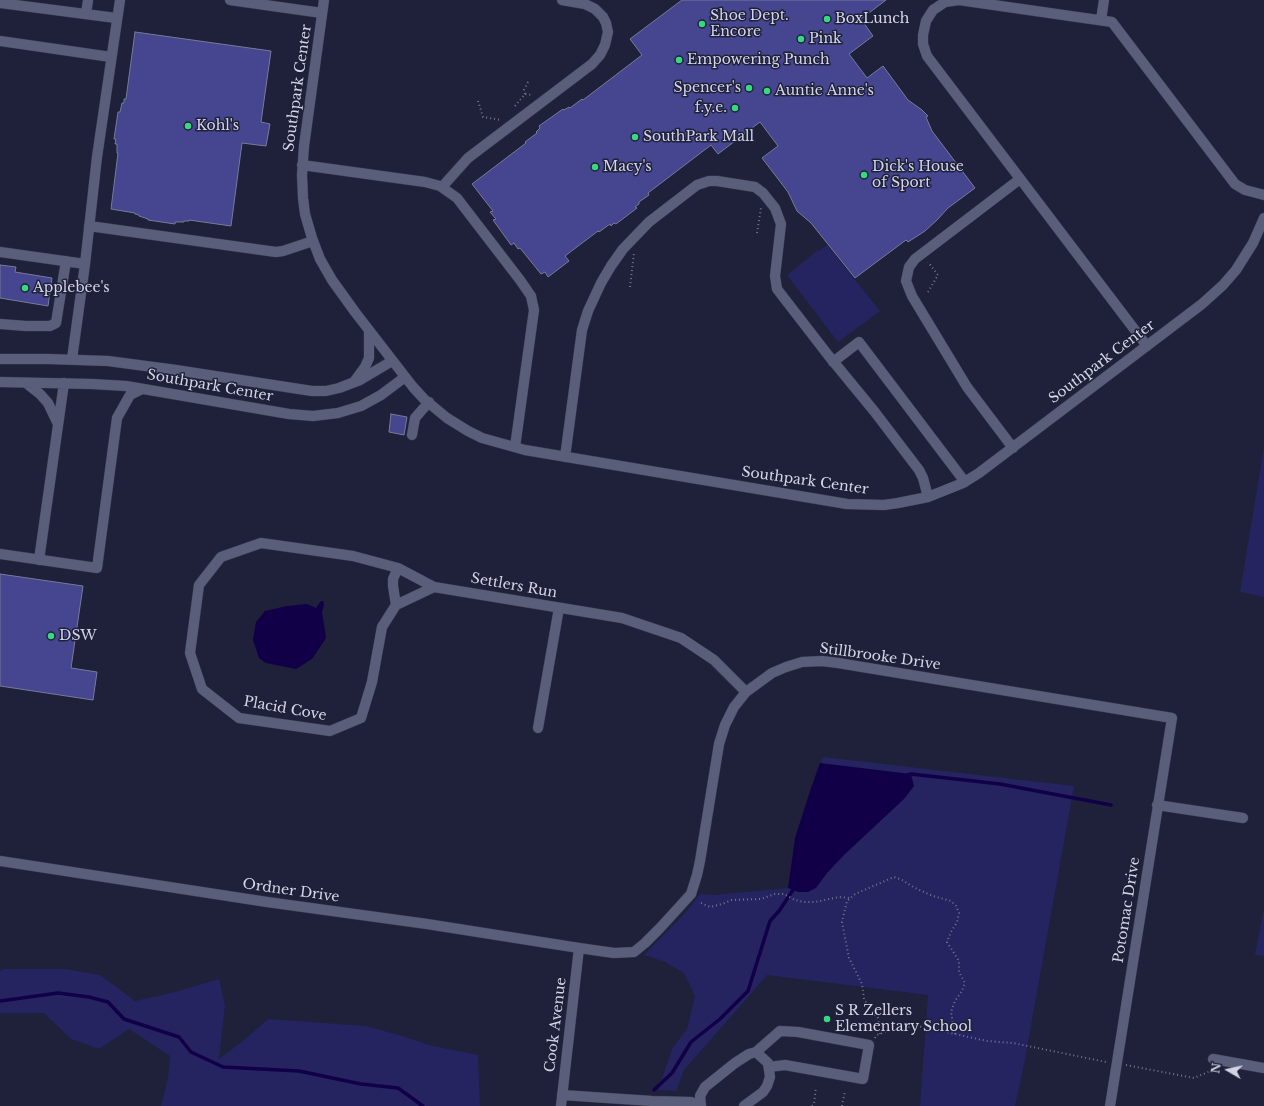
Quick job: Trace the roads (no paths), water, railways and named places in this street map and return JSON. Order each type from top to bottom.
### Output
[{"type":"street","points":[[86,14],[88,0]]},
{"type":"street","points":[[72,359],[116,18],[120,0]]},
{"type":"street","points":[[230,0],[285,4],[322,13]]},
{"type":"street","name":"Southpark Center","points":[[324,0],[302,165],[303,198],[307,221],[320,259],[331,278],[413,387],[448,418],[468,431],[482,438],[515,447],[565,457],[847,504],[898,504],[928,497],[965,482],[980,473],[1202,304],[1223,285],[1245,257],[1264,218]]},
{"type":"street","points":[[442,187],[468,158],[592,64],[600,56],[605,45],[608,32],[603,17],[595,9],[585,4],[562,0]]},
{"type":"street","points":[[1147,346],[927,56],[923,48],[924,29],[932,10],[945,2],[955,0],[1112,22],[1235,184],[1245,190],[1264,196]]},
{"type":"street","points":[[1101,20],[1104,0]]},
{"type":"street","points":[[0,3],[116,18]]},
{"type":"street","points":[[0,41],[111,57]]},
{"type":"street","points":[[302,165],[430,182],[442,187],[457,198],[520,280],[533,299],[534,315],[515,447]]},
{"type":"street","points":[[1013,448],[967,387],[912,296],[906,281],[907,272],[915,259],[1020,179]]},
{"type":"street","points":[[565,457],[582,330],[585,318],[599,287],[615,260],[639,231],[653,218],[700,183],[717,181],[755,187],[763,193],[775,208],[781,224],[775,276],[777,289],[919,470],[923,478],[928,497]]},
{"type":"street","points":[[89,226],[276,252],[283,252],[313,241]]},
{"type":"street","points":[[0,252],[85,264]]},
{"type":"street","points":[[0,324],[50,326],[56,323],[66,261]]},
{"type":"street","points":[[354,382],[365,367],[369,358],[369,330]]},
{"type":"street","points":[[833,362],[859,342],[965,482]]},
{"type":"street","name":"Southpark Center","points":[[0,359],[72,359],[108,361],[176,370],[306,391],[326,391],[339,388],[372,374],[392,361]]},
{"type":"street","name":"Southpark Center","points":[[0,382],[99,384],[142,389],[289,414],[319,416],[338,414],[361,406],[381,395],[405,377]]},
{"type":"street","points":[[26,383],[40,394],[48,403],[58,424]]},
{"type":"street","points":[[39,560],[64,383]]},
{"type":"street","points":[[0,554],[97,568],[117,418],[130,395],[142,389]]},
{"type":"street","points":[[412,435],[415,418],[429,402]]},
{"type":"street","name":"Settlers Run","points":[[261,543],[353,556],[398,568],[434,587],[622,618],[681,638],[714,660],[746,692]]},
{"type":"street","name":"Placid Cove","points":[[261,543],[221,557],[199,585],[190,653],[202,689],[239,718],[330,732],[361,718],[372,682],[382,627],[396,605]]},
{"type":"street","points":[[398,568],[393,579],[396,605],[434,587]]},
{"type":"street","points":[[538,728],[559,608]]},
{"type":"street","name":"Stillbrooke Drive","points":[[578,948],[614,953],[634,952],[660,928],[691,894],[700,861],[719,744],[725,725],[734,707],[746,692],[772,673],[786,667],[802,662],[822,661],[1172,718]]},
{"type":"street","name":"Potomac Drive","points":[[1110,1106],[1172,718]]},
{"type":"street","points":[[1158,805],[1243,818]]},
{"type":"street","name":"Ordner Drive","points":[[0,861],[267,902],[427,924],[578,948]]},
{"type":"street","name":"Cook Avenue","points":[[561,1106],[578,948]]},
{"type":"street","points":[[562,1095],[691,1102],[701,1106],[700,1096],[706,1087],[735,1063],[749,1054],[756,1052],[780,1031],[798,1032],[868,1045],[863,1079],[785,1065],[769,1067]]},
{"type":"street","points":[[744,1106],[763,1092],[770,1077],[768,1063],[756,1052]]},
{"type":"street","points":[[1216,1060],[1264,1068]]},
{"type":"waterway","points":[[907,775],[911,774],[1000,784],[1111,805]]},
{"type":"waterway","points":[[654,1090],[672,1073],[691,1042],[720,1019],[748,991],[770,921],[779,911],[795,887]]},
{"type":"waterway","points":[[0,1001],[58,993],[89,997],[108,1002],[124,1019],[179,1037],[191,1052],[223,1067],[299,1071],[361,1084],[398,1088],[423,1106]]},
{"type":"place","name":"BoxLunch","points":[[827,19]]},
{"type":"place","name":"Shoe Dept. Encore","points":[[702,24]]},
{"type":"place","name":"Pink","points":[[801,39]]},
{"type":"place","name":"Empowering Punch","points":[[679,60]]},
{"type":"place","name":"Spencer's","points":[[749,88]]},
{"type":"place","name":"Auntie Anne's","points":[[767,91]]},
{"type":"place","name":"f.y.e.","points":[[735,108]]},
{"type":"place","name":"Kohl's","points":[[188,126]]},
{"type":"place","name":"SouthPark Mall","points":[[635,137]]},
{"type":"place","name":"Macy's","points":[[595,167]]},
{"type":"place","name":"Dick's House of Sport","points":[[864,175]]},
{"type":"place","name":"Applebee's","points":[[25,288]]},
{"type":"place","name":"DSW","points":[[51,636]]},
{"type":"place","name":"S R Zellers Elementary School","points":[[827,1019]]}]
